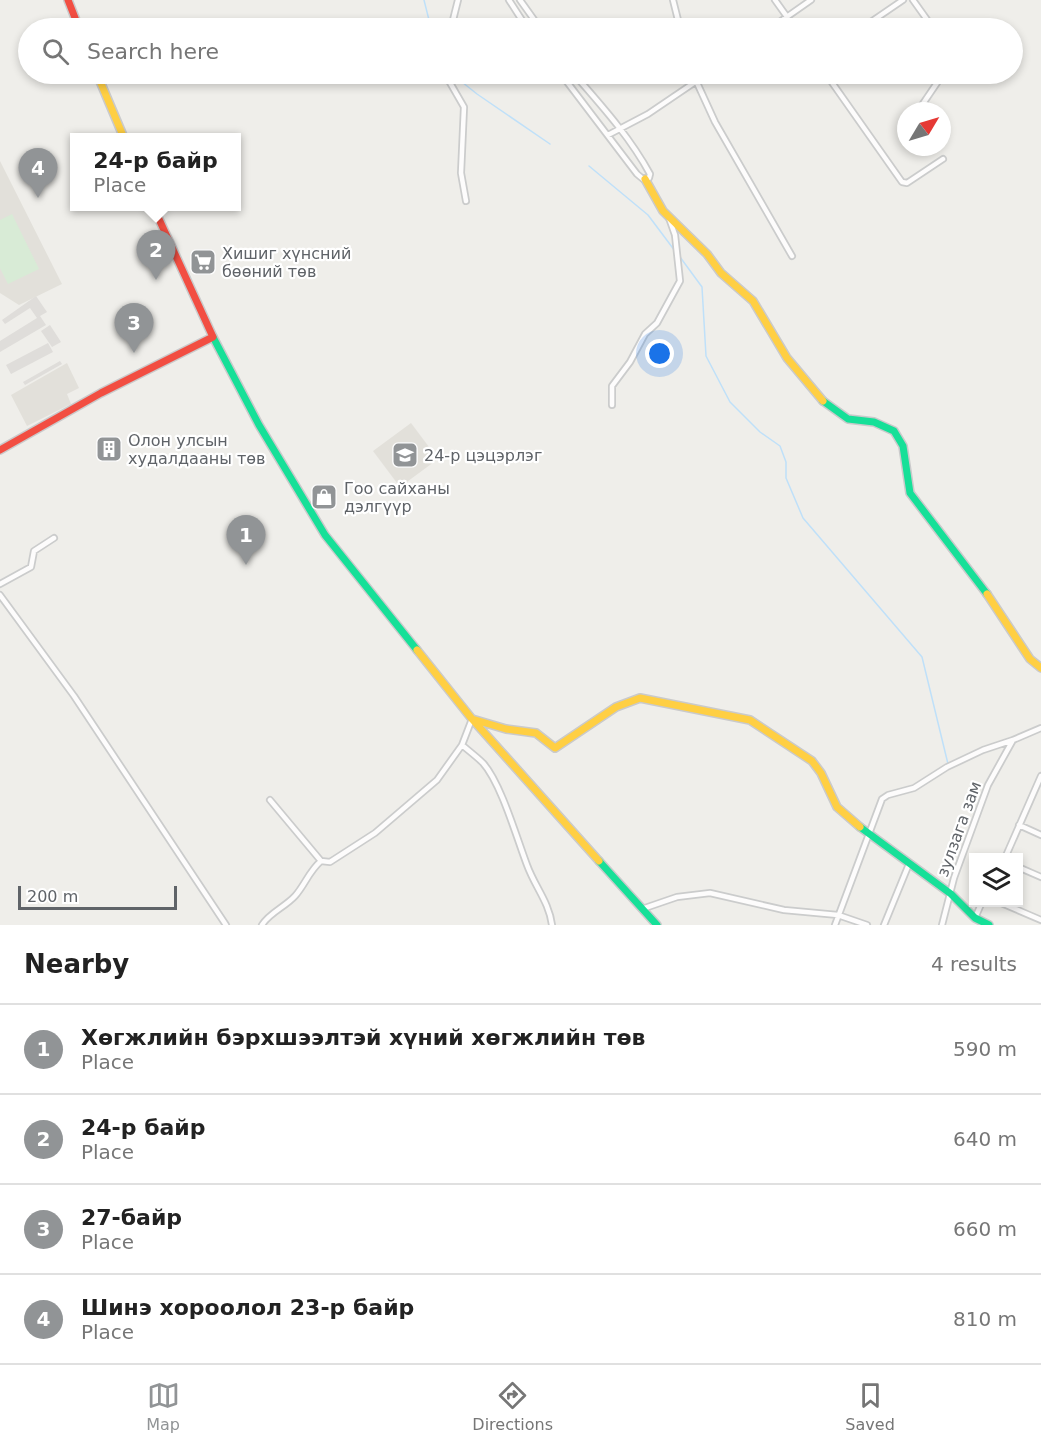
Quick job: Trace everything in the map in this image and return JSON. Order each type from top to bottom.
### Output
[{"type":"street","points":[[68,0],[75,18]]},
{"type":"street","points":[[454,18],[458,0]]},
{"type":"street","points":[[509,0],[521,18]]},
{"type":"street","points":[[520,0],[533,18]]},
{"type":"street","points":[[673,0],[678,18]]},
{"type":"street","points":[[775,0],[787,17],[811,0]]},
{"type":"street","points":[[877,18],[903,0]]},
{"type":"street","points":[[913,0],[926,18]]},
{"type":"street","points":[[101,84],[122,133]]},
{"type":"street","points":[[451,84],[464,106],[461,173],[466,201]]},
{"type":"street","points":[[569,84],[637,174],[645,179],[668,216],[675,235],[680,280],[657,323],[645,334],[630,362],[612,386],[612,405]]},
{"type":"street","points":[[583,84],[621,129],[650,174],[645,179]]},
{"type":"street","points":[[608,135],[692,84]]},
{"type":"street","points":[[698,84],[716,122],[792,256]]},
{"type":"street","points":[[833,84],[900,181],[907,183],[943,159]]},
{"type":"street","points":[[924,102],[936,84]]},
{"type":"street","points":[[155,211],[213,337],[259,424],[325,535],[472,719],[657,925]]},
{"type":"street","points":[[668,216],[707,254],[721,273],[753,301],[787,358],[828,407],[848,419],[874,422],[894,431],[903,446],[910,493],[984,590],[1030,659],[1041,668]]},
{"type":"street","points":[[0,450],[101,393],[213,337]]},
{"type":"street","points":[[0,584],[31,567],[34,551],[54,538]]},
{"type":"street","points":[[0,594],[74,696],[226,925]]},
{"type":"street","points":[[472,719],[506,729],[536,733],[555,748],[616,707],[640,698],[750,720],[812,761],[821,773],[837,807],[869,834],[951,894],[975,918],[989,925]]},
{"type":"street","points":[[262,925],[266,918],[296,895],[313,867],[321,861],[330,862],[375,833],[437,780],[462,746],[472,719]]},
{"type":"street","points":[[835,925],[878,806],[888,795],[914,788],[947,767],[983,750],[1041,728]]},
{"type":"street","name":"зулзага зам","points":[[942,925],[976,813],[1012,740]]},
{"type":"street","points":[[462,746],[483,764],[494,779],[510,822],[518,833],[528,867],[549,908],[552,925]]},
{"type":"street","points":[[1007,853],[1038,789],[1041,776]]},
{"type":"street","points":[[270,800],[321,861]]},
{"type":"street","points":[[1019,825],[1041,835]]},
{"type":"street","points":[[884,925],[909,864]]},
{"type":"street","points":[[1023,869],[1041,877]]},
{"type":"street","points":[[642,909],[677,897],[710,893],[784,910],[838,915],[867,925]]},
{"type":"street","points":[[975,918],[980,907]]},
{"type":"street","points":[[1009,907],[1041,920]]},
{"type":"shaded area","points":[[0,161],[62,284],[19,305],[0,293]]},
{"type":"shaded area","points":[[36,296],[47,312],[40,316],[46,325],[0,352],[0,341],[37,318],[30,308],[5,324],[2,320]]},
{"type":"shaded area","points":[[50,325],[61,342],[52,347],[41,331]]},
{"type":"shaded area","points":[[48,343],[53,352],[11,374],[6,365]]},
{"type":"shaded area","points":[[60,361],[62,364],[25,385],[23,382]]},
{"type":"shaded area","points":[[67,363],[79,388],[67,394],[71,404],[27,426],[11,395]]},
{"type":"shaded area","name":"24-р цэцэрлэг","points":[[411,423],[438,459],[400,487],[373,451]]},
{"type":"green space","points":[[12,214],[39,269],[8,284],[0,268],[0,220]]},
{"type":"waterway","points":[[424,0],[428,18]]},
{"type":"waterway","points":[[464,84],[550,144]]},
{"type":"waterway","points":[[589,166],[648,215],[675,251]]},
{"type":"waterway","points":[[680,257],[702,287],[706,356],[730,402],[760,432],[780,446],[786,462],[786,478],[803,518],[922,657],[948,764]]},
{"type":"traffic: fast","points":[[213,337],[259,425],[325,535],[417,650]]},
{"type":"traffic: fast","points":[[823,401],[848,419],[874,422],[894,431],[903,446],[910,493],[987,594]]},
{"type":"traffic: fast","points":[[860,827],[951,894],[975,918],[989,925]]},
{"type":"traffic: fast","points":[[599,861],[657,925]]},
{"type":"traffic: slow","points":[[101,84],[122,133]]},
{"type":"traffic: slow","points":[[645,179],[663,211],[707,254],[721,273],[753,301],[787,358],[823,401]]},
{"type":"traffic: slow","points":[[987,594],[1030,659],[1041,668]]},
{"type":"traffic: slow","points":[[417,650],[472,719],[599,861]]},
{"type":"traffic: slow","points":[[472,719],[506,729],[536,733],[555,748],[616,707],[640,698],[750,720],[812,761],[821,773],[837,807],[860,827]]},
{"type":"traffic: jam","points":[[68,0],[75,18]]},
{"type":"traffic: jam","points":[[0,450],[101,393],[213,337],[155,211]]},
{"type":"place","name":"Шинэ хороолол 23-р байр","points":[[38,198]]},
{"type":"place","name":"Хишиг хүнсний бөөний төв","points":[[203,262]]},
{"type":"place","name":"24-р байр","points":[[156,280]]},
{"type":"place","name":"27-байр","points":[[134,353]]},
{"type":"place","name":"Олон улсын худалдааны төв","points":[[109,449]]},
{"type":"place","name":"24-р цэцэрлэг","points":[[405,455]]},
{"type":"place","name":"Гоо сайханы дэлгүүр","points":[[324,497]]},
{"type":"place","name":"Хөгжлийн бэрхшээлтэй хүний хөгжлийн төв","points":[[246,565]]}]
